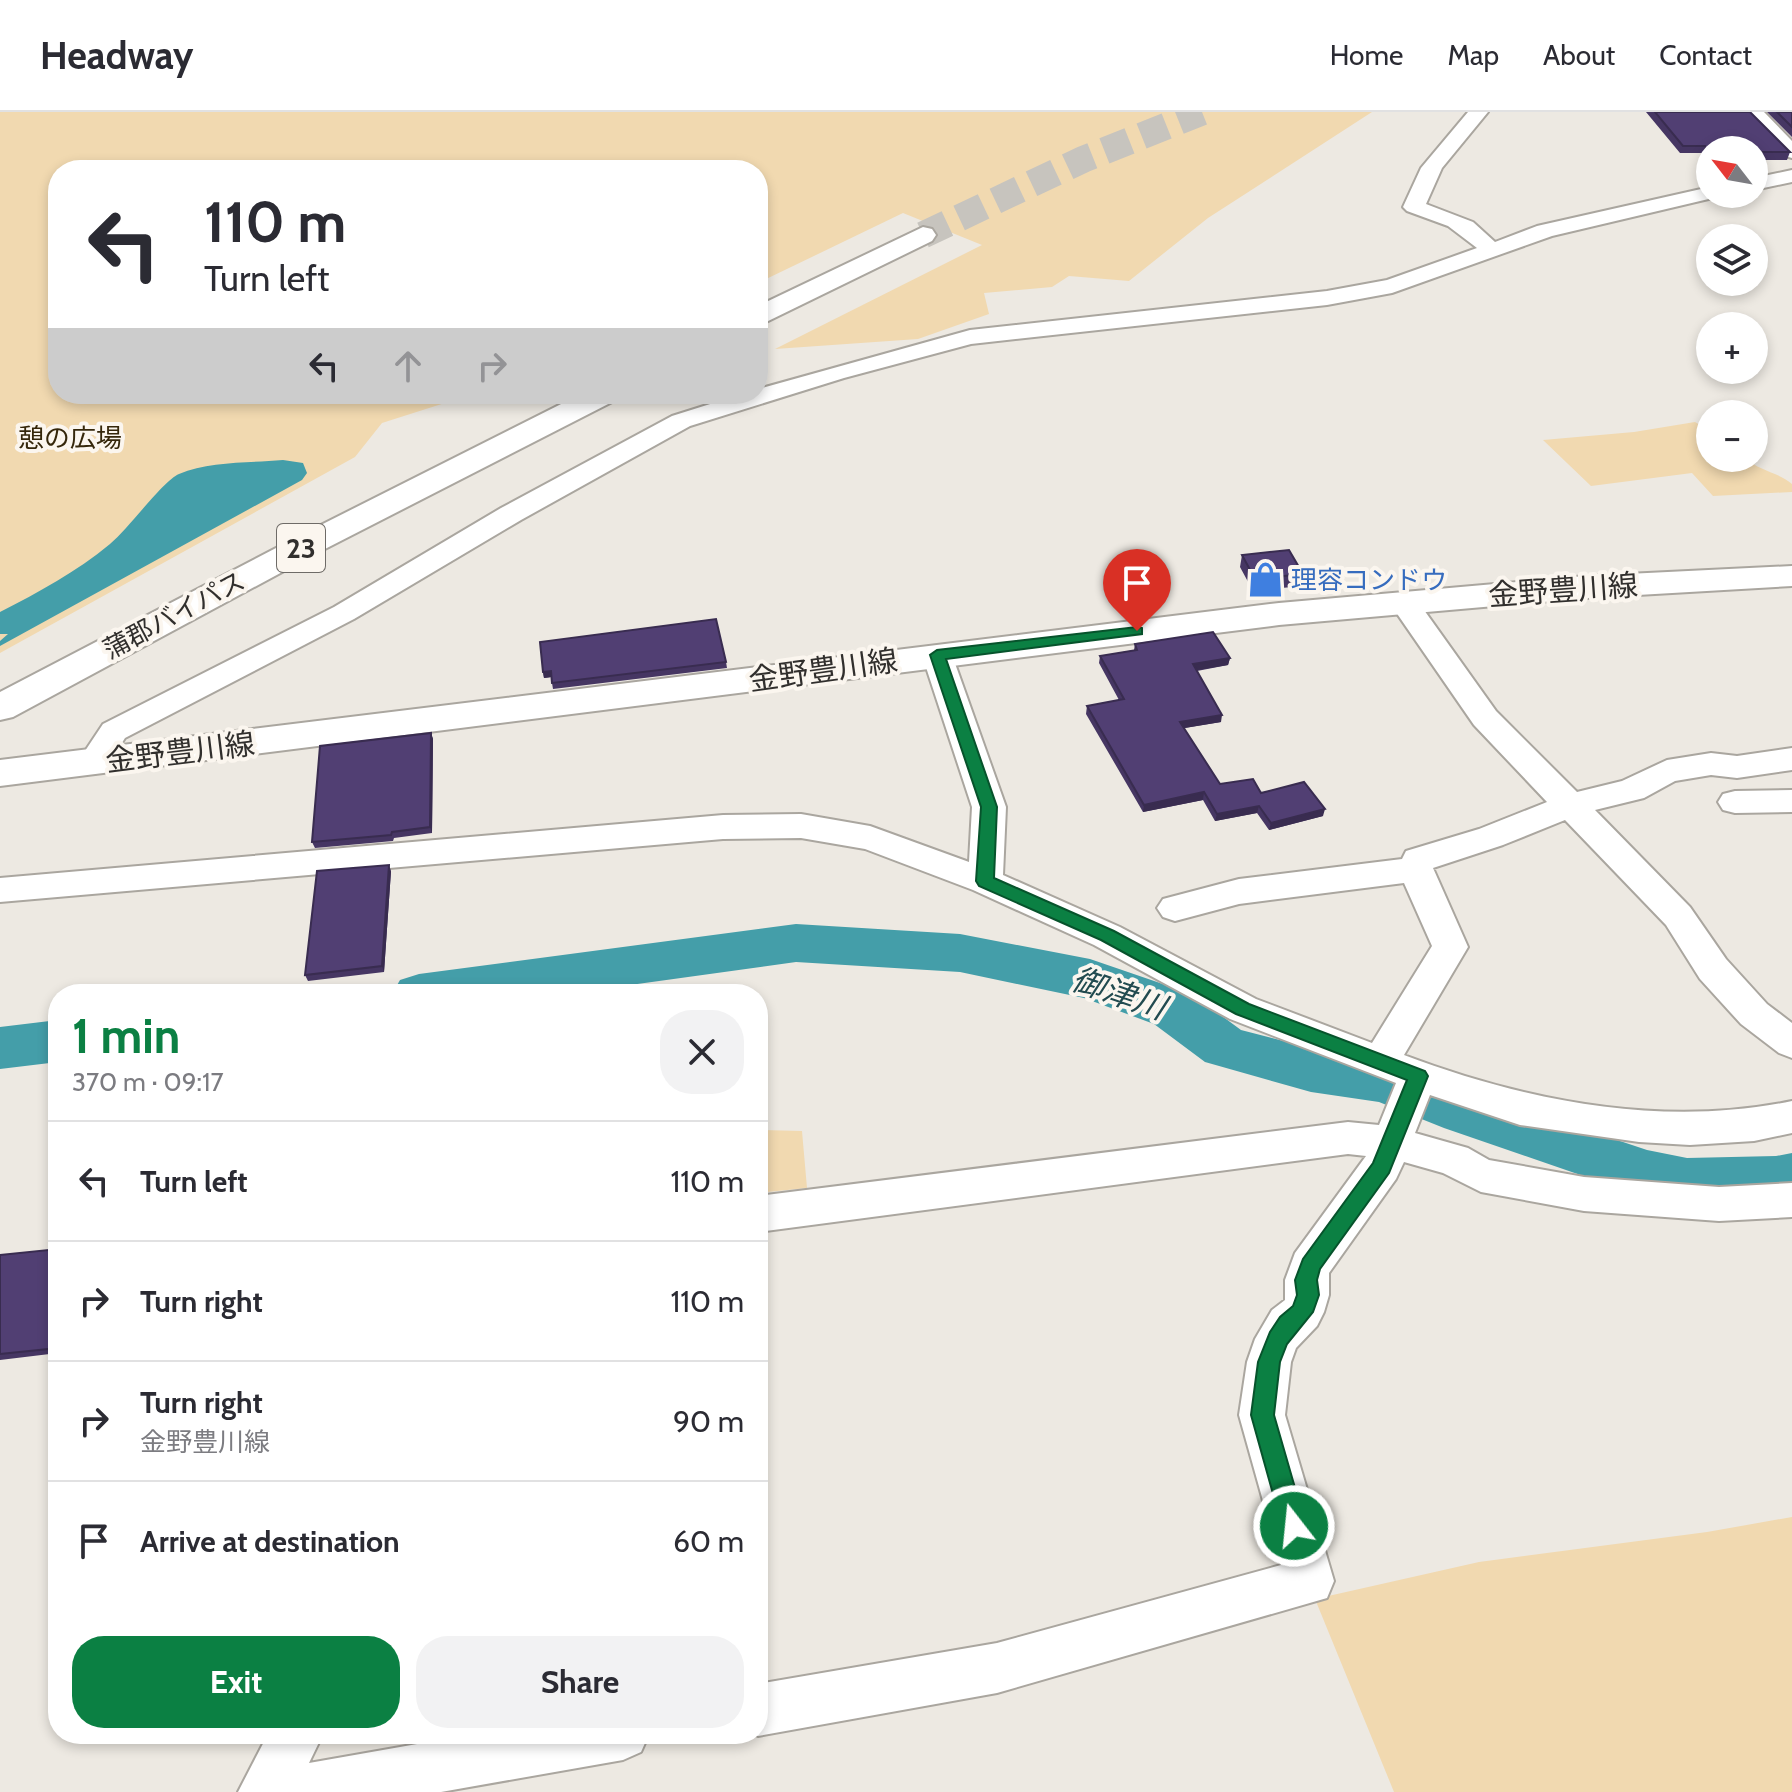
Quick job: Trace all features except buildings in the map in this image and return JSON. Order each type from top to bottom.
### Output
[{"type":"main road","points":[[768,305],[920,233],[768,312]]},
{"type":"main road","name":"蒲郡バイパス","points":[[0,699],[265,556],[569,404]]},
{"type":"main road","name":"蒲郡バイパス","points":[[0,708],[311,543],[585,404]]},
{"type":"main road","name":"金野豊川線","points":[[0,773],[937,655],[1404,602],[1792,576]]},
{"type":"street","points":[[1478,112],[1439,157],[1416,196],[1414,207],[1467,226],[1479,235],[1489,249]]},
{"type":"street","points":[[1753,112],[1792,152]]},
{"type":"street","points":[[1768,181],[1792,176]]},
{"type":"street","points":[[768,394],[970,337],[1327,298],[1392,286],[1545,231],[1696,196]]},
{"type":"street","points":[[93,763],[114,731],[344,613],[511,514],[681,421],[736,404]]},
{"type":"street","points":[[1404,602],[1485,718],[1678,916],[1713,969],[1754,1014],[1792,1043]]},
{"type":"street","points":[[937,655],[989,807],[985,881]]},
{"type":"street","points":[[1381,1060],[1450,947],[1415,870],[1418,860],[1491,837],[1570,805],[1632,790],[1667,771],[1711,764],[1737,767],[1792,759]]},
{"type":"street","points":[[1735,802],[1792,801]]},
{"type":"street","points":[[0,890],[723,827],[801,826],[870,838],[985,881],[1107,936],[1243,1009],[1381,1060],[1416,1082],[1520,1109],[1639,1126],[1690,1129],[1754,1125],[1792,1117]]},
{"type":"street","points":[[1175,908],[1199,898],[1248,890],[1356,874],[1415,870]]},
{"type":"street","points":[[768,1708],[997,1668],[1310,1581],[1262,1415],[1269,1362],[1277,1339],[1287,1324],[1302,1312],[1308,1295],[1306,1280],[1310,1266],[1382,1167],[1416,1082]]},
{"type":"street","points":[[768,1213],[1256,1147],[1348,1138],[1393,1138],[1454,1160],[1481,1175],[1584,1194],[1719,1204],[1792,1200]]},
{"type":"street","points":[[264,1792],[291,1744]]},
{"type":"street","points":[[292,1792],[566,1744]]},
{"type":"green space","name":"憩の広場","points":[[0,112],[1372,112],[1208,218],[1129,281],[1069,276],[1052,287],[984,293],[989,314],[918,339],[775,349],[982,245],[903,213],[768,278],[768,160],[48,160],[48,404],[442,404],[382,423],[355,457],[0,653]]},
{"type":"green space","points":[[1695,422],[1696,472],[1768,471],[1792,484],[1792,492],[1713,496],[1692,473],[1591,486],[1543,440],[1634,432]]},
{"type":"green space","points":[[768,1130],[802,1131],[807,1188],[768,1192]]},
{"type":"green space","points":[[1792,1517],[1792,1792],[1394,1792],[1315,1599],[1479,1562],[1707,1532]]},
{"type":"water","points":[[283,460],[303,463],[307,473],[302,480],[0,646],[0,641],[8,634],[0,634],[0,612],[57,581],[97,554],[118,537],[172,478],[203,467]]},
{"type":"waterway","name":"御津川","points":[[493,984],[796,943],[960,953],[1090,979],[1173,1009],[1224,1047],[1311,1070],[1385,1081],[1464,1112],[1647,1174],[1687,1183],[1776,1181],[1792,1177]]},
{"type":"waterway","name":"御津川","points":[[0,1048],[48,1042]]},
{"type":"tunnel","points":[[923,235],[1084,159],[1202,112]]},
{"type":"place","name":"理容コンドウ","points":[[1265,580]]},
{"type":"route","points":[[1137,631],[937,655],[989,807],[985,881],[1107,936],[1243,1009],[1418,1076],[1382,1167],[1310,1266],[1306,1280],[1308,1295],[1302,1312],[1287,1324],[1277,1339],[1269,1362],[1262,1415],[1294,1526]]}]
